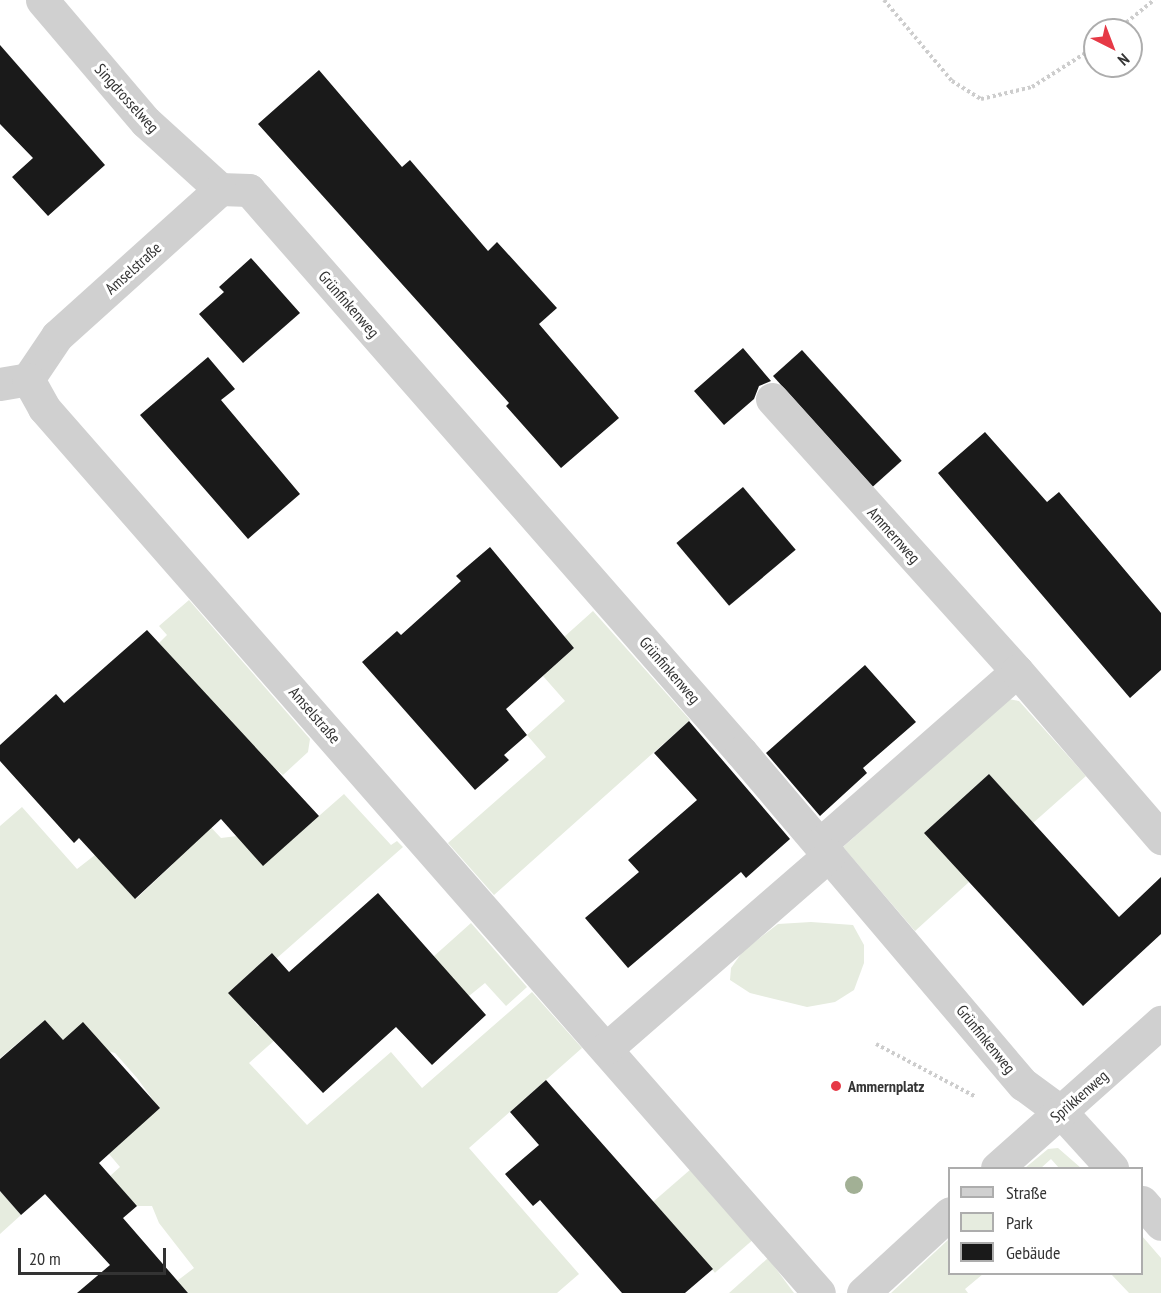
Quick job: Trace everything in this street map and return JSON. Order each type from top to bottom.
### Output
[{"type":"street","name":"Singdrosselweg","points":[[42,0],[146,122],[220,189]]},
{"type":"street","name":"Amselstraße","points":[[220,189],[57,336],[14,381],[44,408],[608,1048]]},
{"type":"street","name":"Grünfinkenweg","points":[[220,189],[249,190],[824,849],[1023,1084],[1061,1112],[1111,1167]]},
{"type":"street","name":"Ammernweg","points":[[772,399],[1017,671]]},
{"type":"street","points":[[819,1293],[608,1048],[1017,671],[1161,838]]},
{"type":"street","name":"Sprikkenweg","points":[[998,1167],[1161,1022]]},
{"type":"street","points":[[1143,1203],[1161,1224]]},
{"type":"street","points":[[863,1293],[948,1215]]},
{"type":"path","points":[[884,0],[952,81],[981,99],[1032,87],[1083,55]]},
{"type":"path","points":[[1132,18],[1154,0]]},
{"type":"green space","points":[[189,600],[310,739],[308,752],[283,775],[257,753],[159,643],[167,635],[159,626]]},
{"type":"green space","points":[[593,611],[690,720],[494,895],[448,843],[546,757],[527,735],[565,701],[543,676],[574,648],[564,637]]},
{"type":"green space","points":[[1008,699],[1019,701],[1086,776],[1033,823],[989,774],[925,832],[969,882],[915,931],[843,847]]},
{"type":"green space","points":[[176,790],[221,838],[237,836],[263,865],[344,794],[391,845],[397,841],[403,847],[277,958],[272,953],[229,992],[258,1026],[270,1016],[284,1032],[249,1063],[307,1125],[391,1052],[422,1088],[532,992],[582,1048],[469,1148],[579,1274],[557,1293],[188,1293],[177,1281],[194,1268],[159,1223],[152,1206],[137,1206],[110,1176],[120,1167],[109,1154],[159,1108],[137,1078],[115,1053],[63,1040],[45,1020],[0,1058],[0,826],[22,807],[77,869],[95,855],[136,899],[173,864],[132,819]]},
{"type":"green space","points":[[811,922],[853,925],[864,945],[864,963],[854,990],[835,1002],[807,1007],[750,993],[730,980],[731,968],[743,951],[778,924]]},
{"type":"green space","points":[[471,923],[527,987],[506,1006],[485,983],[469,996],[433,957]]},
{"type":"green space","points":[[1058,1148],[1080,1167],[1058,1167],[1051,1159],[1042,1167],[1026,1167],[1048,1149]]},
{"type":"green space","points":[[691,1169],[753,1240],[715,1273],[653,1202]]},
{"type":"green space","points":[[0,1191],[21,1215],[0,1234]]},
{"type":"green space","points":[[1143,1237],[1161,1258],[1161,1293],[1129,1293],[1112,1275],[1143,1275]]},
{"type":"green space","points":[[948,1240],[948,1275],[982,1275],[965,1289],[968,1293],[891,1293]]},
{"type":"green space","points":[[768,1258],[794,1293],[729,1293]]},
{"type":"building","points":[[0,45],[105,165],[48,216],[12,177],[33,158],[0,124]]},
{"type":"building","points":[[319,70],[402,167],[410,160],[488,251],[497,242],[557,308],[539,324],[619,418],[561,468],[506,406],[509,403],[258,124]]},
{"type":"building","points":[[251,258],[300,313],[243,363],[199,314],[224,292],[219,287]]},
{"type":"building","points":[[743,348],[771,381],[759,386],[754,399],[724,425],[694,391]]},
{"type":"building","points":[[802,350],[902,461],[873,487],[773,376]]},
{"type":"building","points":[[208,357],[235,389],[221,400],[300,494],[248,539],[140,415]]},
{"type":"building","points":[[985,432],[1047,502],[1059,492],[1161,613],[1161,670],[1130,698],[938,473]]},
{"type":"building","points":[[743,487],[796,550],[729,606],[676,543]]},
{"type":"building","points":[[490,547],[574,648],[506,709],[527,735],[504,755],[509,760],[475,790],[362,662],[397,631],[401,635],[461,581],[456,576]]},
{"type":"building","points":[[147,630],[319,816],[263,866],[221,819],[135,899],[79,838],[74,843],[0,761],[0,745],[56,694],[64,703]]},
{"type":"building","points":[[865,665],[916,722],[863,768],[867,773],[820,816],[766,753]]},
{"type":"building","points":[[689,721],[790,839],[746,878],[741,872],[628,968],[585,918],[639,872],[628,860],[697,800],[654,753]]},
{"type":"building","points":[[989,774],[1119,917],[1161,877],[1161,934],[1083,1006],[924,833]]},
{"type":"building","points":[[378,893],[486,1015],[432,1065],[396,1027],[323,1093],[228,993],[272,953],[289,972]]},
{"type":"building","points":[[45,1020],[63,1040],[83,1022],[160,1108],[99,1163],[137,1206],[123,1218],[188,1293],[77,1293],[110,1265],[45,1194],[21,1215],[0,1191],[0,1059]]},
{"type":"building","points":[[546,1080],[713,1269],[685,1293],[622,1293],[540,1200],[533,1206],[505,1174],[539,1145],[510,1112]]},
{"type":"place","name":"Ammernplatz","points":[[836,1086]]}]
